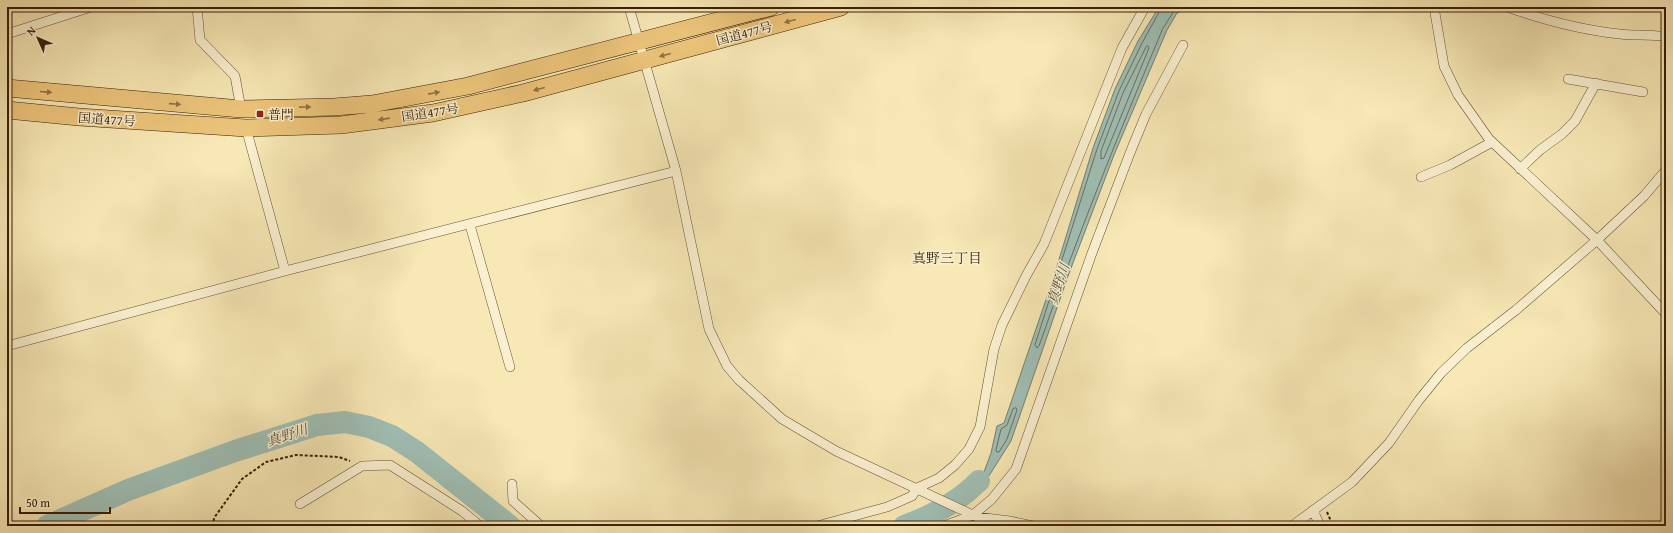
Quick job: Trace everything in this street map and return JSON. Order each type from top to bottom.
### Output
[{"type":"highway","name":"国道477号","points":[[7,88],[241,109],[334,107],[408,98],[468,86],[638,43],[771,7]]},
{"type":"highway","name":"国道477号","points":[[7,110],[79,117],[246,128],[341,125],[433,113],[523,93],[841,7]]},
{"type":"street","points":[[7,34],[91,7]]},
{"type":"street","points":[[197,7],[200,40],[235,76],[241,109]]},
{"type":"street","points":[[629,7],[638,43],[645,60],[676,171],[709,329],[727,366],[739,380],[782,419],[836,451],[969,514],[1033,526]]},
{"type":"street","points":[[817,526],[887,507],[912,496],[955,465],[969,449],[980,427],[994,349],[1002,325],[1026,276],[1044,244],[1119,55],[1145,7]]},
{"type":"street","points":[[1434,7],[1444,66],[1458,95],[1492,142],[1597,240],[1666,314]]},
{"type":"street","points":[[1507,7],[1545,20],[1590,30],[1622,35],[1666,37]]},
{"type":"street","points":[[944,526],[969,514],[992,499],[1016,469],[1089,260],[1130,153],[1146,114],[1183,45]]},
{"type":"street","points":[[1568,80],[1596,83],[1643,92]]},
{"type":"street","points":[[1520,169],[1540,150],[1562,134],[1575,121],[1596,83]]},
{"type":"street","points":[[246,128],[285,271]]},
{"type":"street","points":[[1421,178],[1450,165],[1492,142]]},
{"type":"street","points":[[1292,526],[1352,482],[1389,443],[1419,400],[1441,373],[1462,353],[1597,240],[1644,196],[1666,170]]},
{"type":"street","points":[[7,346],[285,271],[470,225],[676,171]]},
{"type":"street","points":[[470,225],[510,367]]},
{"type":"street","points":[[300,504],[362,466],[390,465],[462,511],[480,526]]},
{"type":"street","points":[[512,484],[513,501],[541,526]]},
{"type":"street","points":[[1313,510],[1320,526]]},
{"type":"path","points":[[213,526],[214,518],[242,479],[266,462],[296,455],[339,457],[362,466]]},
{"type":"path","points":[[1323,502],[1333,526]]},
{"type":"water","points":[[1159,7],[1189,7],[1177,13],[1167,30],[1114,155],[1068,276],[1011,441],[985,482],[961,502],[954,499],[984,472],[991,453],[997,426],[1004,423],[1054,276],[1093,148],[1115,89],[1138,41]]},
{"type":"waterway","name":"真野川","points":[[47,526],[128,490],[235,451],[317,425],[345,422],[369,427],[392,436],[417,452],[510,526]]},
{"type":"waterway","name":"真野川","points":[[904,526],[925,518],[944,508],[971,489],[979,481]]},
{"type":"place","name":"普門","points":[[260,114]]},
{"type":"district","name":"真野三丁目","points":[[947,258]]}]
